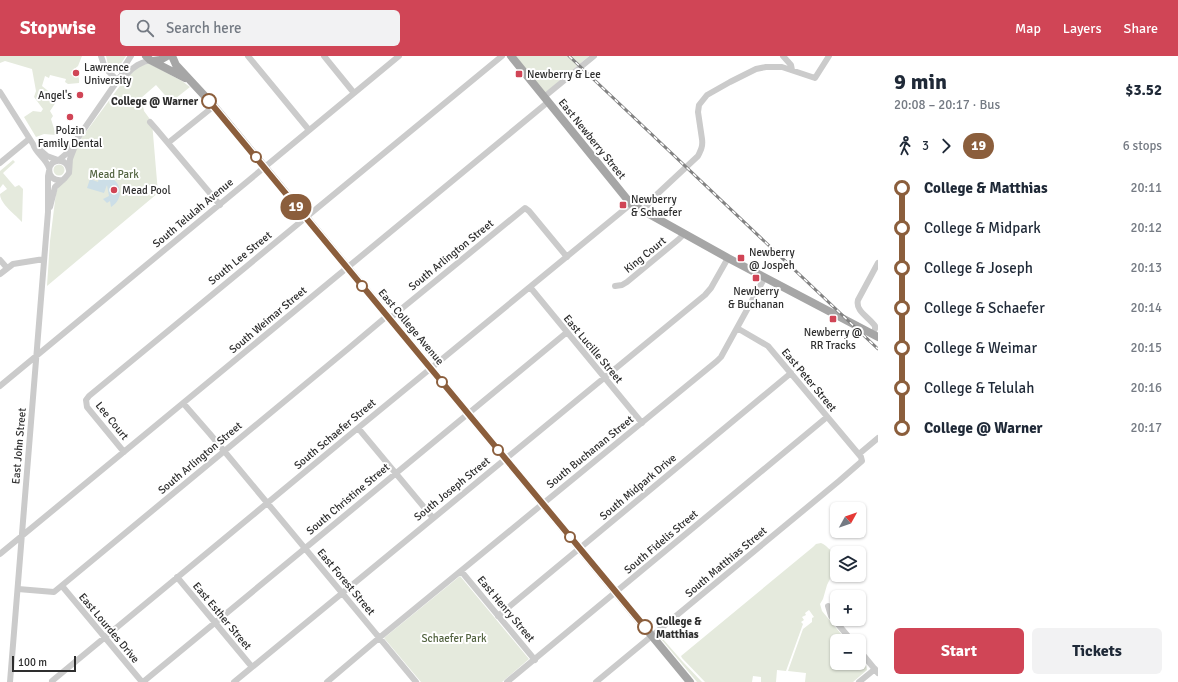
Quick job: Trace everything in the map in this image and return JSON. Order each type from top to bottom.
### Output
[{"type":"main road","points":[[150,59],[160,60],[167,56]]},
{"type":"main road","name":"East College Avenue","points":[[172,56],[176,65],[214,106],[690,682]]},
{"type":"main road","name":"East Newberry Street","points":[[511,56],[632,204],[728,258],[765,276],[875,336]]},
{"type":"main road","name":"East College Avenue","points":[[150,59],[190,80]]},
{"type":"street","points":[[101,56],[105,68],[117,80]]},
{"type":"street","points":[[49,169],[52,163],[66,154],[71,144],[75,142],[122,74],[122,70],[131,56]]},
{"type":"street","points":[[248,56],[309,130]]},
{"type":"street","points":[[324,56],[354,93]]},
{"type":"street","name":"South Telulah Avenue","points":[[0,386],[399,56]]},
{"type":"street","name":"South Lee Street","points":[[85,401],[89,396],[502,56]]},
{"type":"street","name":"South Weimar Street","points":[[0,554],[347,268],[546,100],[594,56]]},
{"type":"street","points":[[783,56],[791,65],[792,70]]},
{"type":"street","points":[[643,211],[653,198],[698,156],[701,151],[702,139],[698,112],[706,95],[756,69],[775,67],[792,70],[815,78],[830,56]]},
{"type":"street","points":[[122,74],[127,74],[138,64],[150,59]]},
{"type":"street","points":[[0,92],[36,151],[47,162],[50,174],[54,179],[63,180],[68,176],[70,159],[75,142]]},
{"type":"street","points":[[168,143],[214,106]]},
{"type":"street","points":[[150,122],[220,205]]},
{"type":"street","points":[[31,141],[47,156],[65,162],[69,170]]},
{"type":"street","points":[[0,163],[31,141]]},
{"type":"street","name":"East John Street","points":[[10,682],[48,212],[49,169]]},
{"type":"street","name":"East John Street","points":[[48,212],[55,187],[63,180]]},
{"type":"street","name":"South Schaefer Street","points":[[52,681],[632,204]]},
{"type":"street","name":"South Arlington Street","points":[[18,589],[54,592],[62,586],[224,451],[522,210],[527,209],[567,257]]},
{"type":"street","name":"King Court","points":[[615,286],[622,285],[627,282],[684,234]]},
{"type":"street","name":"South Joseph Street","points":[[234,682],[505,458],[705,296],[728,258]]},
{"type":"street","points":[[0,274],[13,264],[44,259]]},
{"type":"street","points":[[0,260],[7,268]]},
{"type":"street","points":[[875,336],[875,326],[860,311],[857,304],[878,263]]},
{"type":"street","name":"South Buchanan Street","points":[[327,682],[721,358],[765,276]]},
{"type":"street","name":"East Lucille Street","points":[[530,287],[566,333],[642,423]]},
{"type":"street","name":"East Peter Street","points":[[737,328],[768,346],[859,454]]},
{"type":"street","name":"South Christine Street","points":[[142,682],[566,333]]},
{"type":"street","name":"South Midpark Drive","points":[[498,616],[791,374]]},
{"type":"street","name":"Lee Court","points":[[85,401],[87,406],[124,452]]},
{"type":"street","name":"East Forest Street","points":[[183,404],[224,451],[416,682]]},
{"type":"street","name":"South Fidelis Street","points":[[507,682],[827,417]]},
{"type":"street","points":[[358,428],[433,518]]},
{"type":"street","points":[[859,454],[878,438]]},
{"type":"street","name":"South Matthias Street","points":[[597,682],[845,476],[862,461],[859,454]]},
{"type":"street","name":"East Henry Street","points":[[461,571],[535,660]]},
{"type":"street","name":"East Esther Street","points":[[177,578],[252,667]]},
{"type":"street","name":"East Lourdes Drive","points":[[62,586],[142,682]]},
{"type":"street","points":[[828,606],[831,616],[846,634]]},
{"type":"street","points":[[859,682],[876,671],[866,659]]},
{"type":"green space","points":[[0,56],[82,56],[78,66],[72,71],[79,77],[79,83],[68,84],[65,82],[66,79],[50,75],[49,78],[45,76],[42,86],[58,99],[50,111],[53,116],[51,119],[56,135],[44,134],[36,137],[24,117],[33,111],[41,112],[43,109],[34,97],[36,91],[32,69],[5,61],[0,63]]},
{"type":"green space","points":[[106,56],[126,56],[118,68],[114,69],[108,64]]},
{"type":"green space","points":[[515,56],[589,56],[545,93]]},
{"type":"green space","name":"Mead Park","points":[[150,64],[182,81],[190,87],[171,102],[156,85],[141,98],[144,111],[152,122],[158,193],[47,286],[50,241],[56,193],[72,161],[76,147],[122,83],[139,66]]},
{"type":"green space","points":[[13,160],[15,162],[3,173],[15,187],[19,185],[23,189],[22,222],[5,205],[0,194],[7,189],[3,184],[0,188],[0,171]]},
{"type":"green space","points":[[57,165],[61,165],[63,166],[63,174],[57,175],[54,172],[54,168]]},
{"type":"green space","points":[[821,543],[830,549],[830,579],[820,604],[822,611],[830,621],[830,626],[834,626],[841,634],[830,634],[830,670],[866,670],[866,664],[867,670],[853,682],[805,682],[806,673],[788,671],[803,629],[812,622],[812,618],[814,617],[809,610],[805,613],[806,615],[802,617],[804,620],[801,622],[803,624],[786,671],[777,670],[776,682],[761,682],[761,677],[753,676],[752,682],[705,682],[681,656],[816,544]]},
{"type":"green space","name":"Schaefer Park","points":[[460,576],[529,659],[502,682],[421,682],[384,638]]},
{"type":"green space","points":[[662,638],[702,682],[697,682],[661,639]]},
{"type":"shaded area","name":"Mead Pool","points":[[100,174],[111,178],[116,182],[120,189],[117,201],[111,207],[110,201],[107,203],[103,199],[109,196],[107,185],[104,193],[87,188],[90,179],[98,182]]},
{"type":"railway","points":[[569,56],[878,349]]},
{"type":"bus line","name":"19","points":[[209,101],[645,627]]},
{"type":"place","name":"Lawrence University","points":[[76,73]]},
{"type":"place","name":"Newberry & Lee","points":[[519,74]]},
{"type":"place","name":"Angel's","points":[[80,95]]},
{"type":"place","name":"College @ Warner","points":[[209,101]]},
{"type":"place","name":"Polzin Family Dental","points":[[70,117]]},
{"type":"place","name":"Mead Pool","points":[[114,190]]},
{"type":"place","name":"Newberry & Schaefer","points":[[623,205]]},
{"type":"place","name":"Newberry @ Jospeh","points":[[741,258]]},
{"type":"place","name":"Newberry & Buchanan","points":[[756,278]]},
{"type":"place","name":"Newberry @ RR Tracks","points":[[833,319]]},
{"type":"place","name":"College & Matthias","points":[[645,627]]}]
